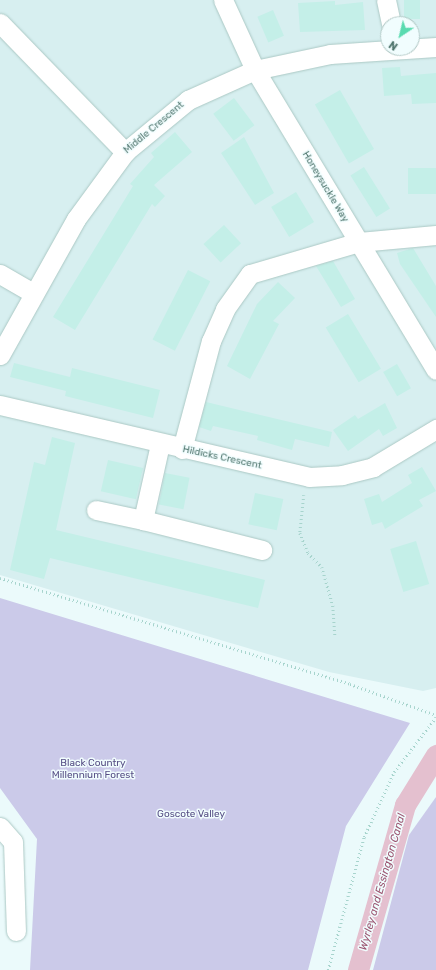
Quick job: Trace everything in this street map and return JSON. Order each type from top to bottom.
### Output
[{"type":"street","name":"Honeysuckle Way","points":[[223,0],[254,70],[436,370]]},
{"type":"street","points":[[386,0],[389,16]]},
{"type":"street","points":[[0,23],[125,152]]},
{"type":"street","name":"Middle Crescent","points":[[420,47],[436,46]]},
{"type":"street","name":"Middle Crescent","points":[[0,355],[76,220],[125,152],[188,100],[254,70],[330,54],[380,50]]},
{"type":"street","points":[[182,449],[212,341],[225,309],[250,274],[359,242],[436,235]]},
{"type":"street","points":[[0,274],[34,294]]},
{"type":"street","name":"Hildicks Crescent","points":[[0,406],[160,444],[309,477],[342,475],[373,467],[436,429]]},
{"type":"street","points":[[143,520],[160,444]]},
{"type":"street","points":[[96,510],[143,520],[262,550]]},
{"type":"street","points":[[0,827],[13,842],[16,931]]},
{"type":"path","points":[[309,477],[300,510],[300,534],[308,552],[322,567],[333,606],[334,636]]},
{"type":"path","points":[[0,578],[350,684],[436,716],[394,772],[364,837],[328,970]]},
{"type":"shaded area","points":[[0,0],[436,0],[436,688],[423,691],[329,672],[0,575]]},
{"type":"green space","name":"Goscote Valley","points":[[0,598],[410,723],[346,826],[308,970],[30,970],[37,839],[0,788]]},
{"type":"green space","points":[[436,797],[436,970],[373,970],[409,835]]},
{"type":"building","points":[[404,0],[420,0],[420,16],[404,16]]},
{"type":"building","points":[[335,1],[335,5],[363,2],[365,30],[300,32],[298,3]]},
{"type":"building","points":[[273,10],[284,36],[268,42],[257,17]]},
{"type":"building","points":[[400,67],[401,76],[436,73],[436,103],[412,104],[411,94],[384,96],[382,68]]},
{"type":"building","points":[[340,90],[374,149],[349,163],[315,104]]},
{"type":"building","points":[[234,98],[254,125],[234,141],[213,114]]},
{"type":"building","points":[[175,132],[192,152],[154,185],[165,196],[155,207],[152,204],[75,330],[53,317],[133,186],[130,184],[154,157],[151,153]]},
{"type":"building","points":[[244,137],[274,193],[255,205],[221,153]]},
{"type":"building","points":[[364,167],[390,209],[376,217],[350,175]]},
{"type":"building","points":[[408,168],[436,168],[436,194],[408,194]]},
{"type":"building","points":[[296,192],[314,222],[289,237],[271,207]]},
{"type":"building","points":[[224,225],[241,243],[221,262],[204,244]]},
{"type":"building","points":[[413,248],[436,286],[436,317],[400,264],[397,253]]},
{"type":"building","points":[[333,261],[355,299],[341,307],[316,266]]},
{"type":"building","points":[[188,270],[210,281],[175,351],[153,339]]},
{"type":"building","points":[[278,282],[295,298],[273,321],[279,324],[250,379],[227,366],[257,304]]},
{"type":"building","points":[[348,314],[381,369],[359,382],[326,327]]},
{"type":"building","points":[[14,363],[70,377],[72,368],[160,390],[153,418],[65,396],[66,391],[10,377]]},
{"type":"building","points":[[397,364],[411,388],[397,396],[383,372]]},
{"type":"building","points":[[206,402],[332,432],[329,447],[295,439],[292,450],[257,440],[258,436],[213,426],[211,431],[199,427]]},
{"type":"building","points":[[385,403],[397,428],[383,436],[379,429],[348,451],[333,430],[355,415],[358,419]]},
{"type":"building","points":[[52,437],[75,443],[56,530],[265,580],[258,608],[50,558],[44,579],[10,570],[34,462],[45,465]]},
{"type":"building","points":[[108,460],[143,468],[136,499],[101,491]]},
{"type":"building","points":[[422,467],[436,491],[419,500],[423,506],[385,529],[382,522],[372,525],[364,499],[379,494],[382,502],[412,483],[408,475]]},
{"type":"building","points":[[165,473],[190,478],[183,509],[159,504]]},
{"type":"building","points":[[255,493],[283,499],[277,530],[248,524]]},
{"type":"building","points":[[416,541],[429,584],[403,592],[390,549]]},
{"type":"waterway","name":"Wyrley and Essington Canal","points":[[358,970],[405,805],[436,755]]},
{"type":"park label","name":"Black Country Millennium Forest","points":[[93,768]]}]
